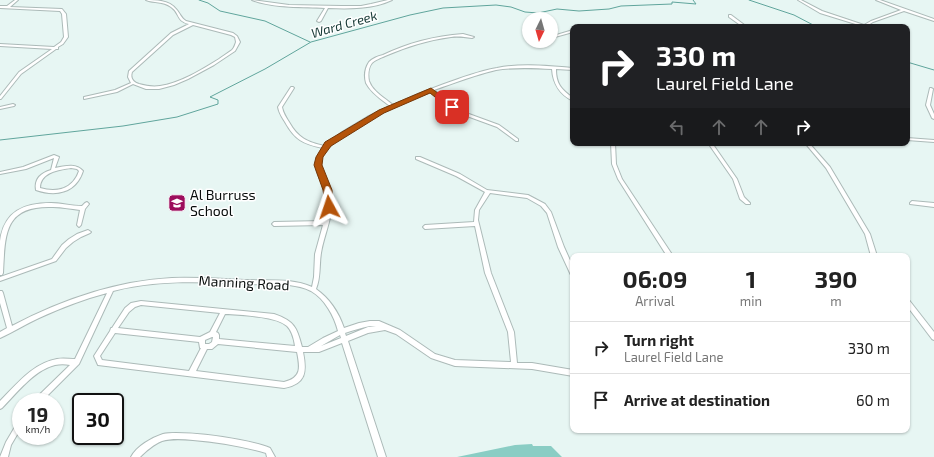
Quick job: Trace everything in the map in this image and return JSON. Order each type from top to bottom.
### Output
[{"type":"street","points":[[8,7],[17,0]]},
{"type":"street","points":[[147,0],[170,5],[175,8],[180,19],[192,24],[232,34],[236,37],[238,42],[234,50],[230,53],[182,81],[170,86],[143,88],[133,83],[129,76],[130,72],[172,34],[192,24]]},
{"type":"street","points":[[253,0],[283,5],[327,7],[365,7],[391,0]]},
{"type":"street","points":[[799,0],[821,12],[857,24]]},
{"type":"street","points":[[877,0],[934,20]]},
{"type":"street","points":[[0,7],[56,9],[63,12],[66,37],[62,44],[20,73],[0,98]]},
{"type":"street","points":[[319,21],[327,7]]},
{"type":"street","points":[[868,24],[903,10]]},
{"type":"street","points":[[730,16],[741,24]]},
{"type":"street","points":[[558,35],[570,32]]},
{"type":"street","points":[[393,106],[374,92],[366,80],[365,76],[371,62],[390,52],[436,38],[463,35],[472,37]]},
{"type":"street","points":[[0,45],[56,48]]},
{"type":"street","points":[[382,457],[344,335],[331,307],[313,290],[316,283],[318,253],[329,196],[318,165],[320,157],[325,147],[337,138],[393,106],[464,78],[489,71],[517,67],[570,69]]},
{"type":"street","points":[[554,67],[555,83],[559,89],[570,98]]},
{"type":"street","points":[[85,98],[116,91],[133,83]]},
{"type":"street","points":[[292,88],[280,107],[281,113],[301,140],[309,144],[325,147]]},
{"type":"street","points":[[931,89],[928,105],[934,118]]},
{"type":"street","points":[[431,90],[457,111],[498,126],[517,140]]},
{"type":"street","points":[[0,108],[13,105]]},
{"type":"street","points":[[910,139],[934,141]]},
{"type":"street","points":[[613,146],[614,164],[620,179],[668,253]]},
{"type":"street","points":[[712,146],[735,179],[742,198],[748,204]]},
{"type":"street","points":[[810,146],[828,167],[867,234],[873,253]]},
{"type":"street","points":[[0,174],[24,168],[54,156],[57,157],[53,169],[45,174],[38,182],[38,190],[61,191],[69,188],[78,179],[80,169],[71,167],[53,169]]},
{"type":"street","points":[[418,158],[458,175],[488,192],[528,197],[546,207],[570,266]]},
{"type":"street","points":[[488,192],[477,210],[477,224],[490,282],[511,332],[514,365]]},
{"type":"street","points":[[912,203],[934,205]]},
{"type":"street","points":[[0,273],[1,247],[4,228],[20,211],[36,206],[54,205],[67,208],[85,206],[79,225]]},
{"type":"street","points":[[274,224],[325,223]]},
{"type":"street","points":[[425,226],[477,224]]},
{"type":"street","points":[[0,279],[54,260],[60,256],[66,245],[72,239],[88,232]]},
{"type":"street","name":"Manning Road","points":[[0,335],[60,306],[111,290],[142,283],[184,280],[287,284],[313,290]]},
{"type":"street","points":[[45,393],[77,362],[111,290]]},
{"type":"street","points":[[0,293],[10,329]]},
{"type":"street","points":[[140,303],[270,316],[283,320],[294,330],[300,350],[302,374],[296,381],[288,384],[100,363],[97,360],[97,354],[113,330],[127,310],[140,303]]},
{"type":"street","points":[[910,306],[934,337]]},
{"type":"street","points":[[202,340],[207,335],[212,334],[224,311]]},
{"type":"street","points":[[216,341],[300,350],[319,348],[344,335],[385,327],[398,332],[419,348],[439,359],[466,365],[514,365],[551,368],[570,372]]},
{"type":"street","points":[[113,330],[202,340]]},
{"type":"street","points":[[205,347],[213,345],[216,341],[216,335],[212,334]]},
{"type":"street","points":[[202,340],[201,344],[205,347]]},
{"type":"street","points":[[192,374],[205,347]]},
{"type":"street","points":[[0,406],[28,378],[46,365],[56,362],[77,362]]},
{"type":"street","points":[[135,457],[152,443],[165,437],[182,436],[252,445],[268,450],[271,457]]},
{"type":"street","points":[[4,457],[12,437]]},
{"type":"shaded area","points":[[532,444],[533,446],[551,446],[562,457],[457,457],[515,445]]},
{"type":"waterway","points":[[199,0],[208,3],[220,11],[265,21],[310,42]]},
{"type":"waterway","name":"Ward Creek","points":[[0,140],[123,126],[177,117],[218,104],[218,100],[210,97],[265,69],[311,42],[410,15],[443,8],[496,5],[511,7],[525,12],[538,13],[557,9],[579,11],[609,9],[621,6],[672,4],[672,2],[696,4],[693,0]]},
{"type":"waterway","points":[[749,0],[794,15],[811,24]]},
{"type":"waterway","points":[[910,63],[934,70]]},
{"type":"place","name":"Al Burruss School","points":[[177,203]]},
{"type":"route","points":[[329,207],[328,190],[318,165],[318,161],[328,144],[381,112],[431,90],[452,107]]}]
